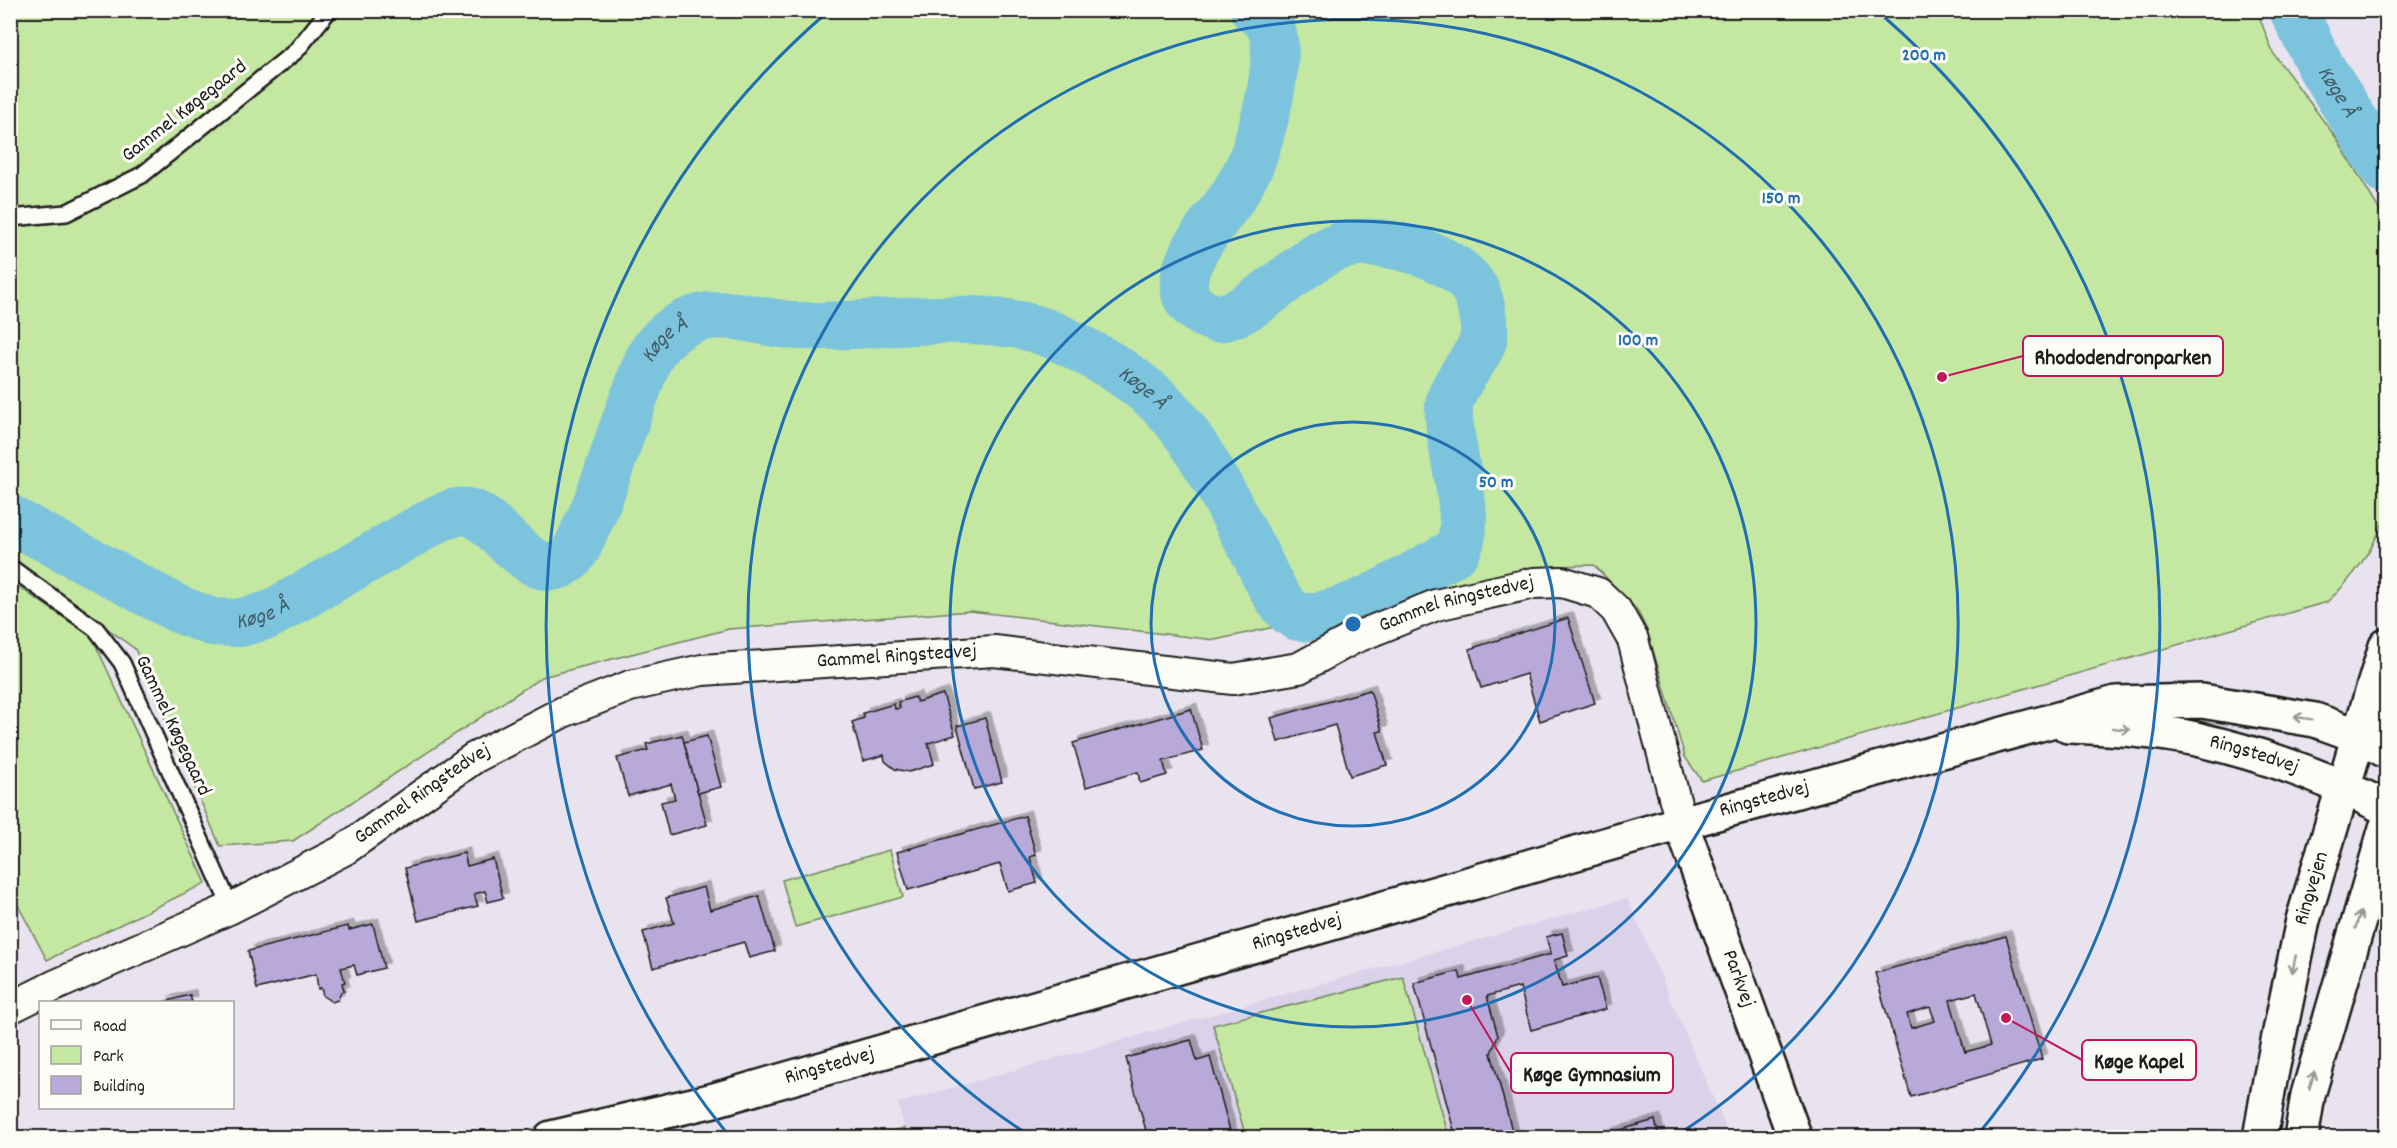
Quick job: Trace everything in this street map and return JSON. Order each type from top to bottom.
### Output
[{"type":"main road","name":"Ringvejen","points":[[2260,1137],[2303,920],[2344,786],[2373,744],[2386,646]]},
{"type":"main road","name":"Ringstedvej","points":[[551,1137],[714,1100],[1682,822],[2116,704],[2202,701],[2316,720],[2373,744]]},
{"type":"main road","name":"Ringstedvej","points":[[2042,725],[2115,728],[2196,739],[2305,771],[2344,786],[2386,808]]},
{"type":"main road","name":"Parkvej","points":[[1682,822],[1795,1137]]},
{"type":"main road","points":[[2301,1137],[2308,1095],[2386,828]]},
{"type":"street","name":"Gammel Ringstedvej","points":[[10,1008],[56,985],[231,908],[344,850],[474,758],[563,712],[630,686],[702,670],[994,651],[1233,679],[1299,668],[1352,639],[1436,605],[1534,583],[1563,582],[1598,593],[1616,610],[1634,640],[1682,822]]},
{"type":"lane","name":"Gammel Køgegaard","points":[[10,218],[66,213],[141,175],[296,51],[329,10]]},
{"type":"lane","name":"Gammel Køgegaard","points":[[10,567],[96,629],[122,663],[231,908]]},
{"type":"shaded area","points":[[1627,898],[1730,1137],[907,1138],[898,1103]]},
{"type":"green space","points":[[11,11],[2257,11],[2273,53],[2337,139],[2386,221],[2386,516],[2362,562],[2327,602],[1702,781],[1685,757],[1647,630],[1637,610],[1594,565],[1555,566],[1215,640],[970,611],[729,629],[542,677],[293,841],[220,846],[135,649],[11,557]]},
{"type":"green space","points":[[10,581],[92,637],[206,883],[47,960],[11,892]]},
{"type":"green space","points":[[890,850],[903,897],[795,927],[782,880]]},
{"type":"green space","points":[[1403,977],[1449,1137],[1246,1137],[1213,1025]]},
{"type":"green space","points":[[905,1128],[907,1137],[857,1137]]},
{"type":"building","points":[[1568,618],[1595,703],[1540,721],[1526,674],[1481,688],[1469,649]]},
{"type":"building","points":[[1370,690],[1382,731],[1377,732],[1387,765],[1350,776],[1335,725],[1278,742],[1271,718]]},
{"type":"building","points":[[943,694],[955,735],[928,743],[934,764],[909,772],[895,769],[885,761],[884,755],[863,761],[852,722],[864,718],[863,713],[894,704],[895,709],[900,708],[898,702],[915,697],[917,702]]},
{"type":"building","points":[[1191,709],[1203,750],[1163,761],[1167,775],[1140,783],[1138,772],[1086,787],[1073,743]]},
{"type":"building","points":[[985,718],[1002,782],[974,789],[957,726]]},
{"type":"building","points":[[682,735],[707,825],[669,835],[661,802],[675,799],[671,784],[628,796],[617,758],[648,750],[646,744]]},
{"type":"building","points":[[707,736],[721,787],[698,793],[684,742]]},
{"type":"building","points":[[1025,816],[1036,855],[1030,857],[1037,883],[1008,891],[1000,864],[908,890],[897,852]]},
{"type":"building","points":[[464,853],[467,866],[493,859],[503,898],[488,902],[485,891],[474,894],[478,906],[418,921],[405,868]]},
{"type":"building","points":[[704,887],[710,910],[759,896],[775,951],[749,958],[744,942],[653,968],[643,932],[674,923],[666,898]]},
{"type":"building","points":[[373,924],[384,968],[357,975],[354,965],[341,968],[345,982],[342,983],[344,991],[341,992],[338,1000],[332,1002],[323,996],[321,988],[318,989],[316,974],[257,989],[248,951],[348,926],[349,930]]},
{"type":"building","points":[[1562,933],[1568,956],[1554,960],[1562,987],[1597,978],[1606,1009],[1531,1030],[1520,987],[1487,996],[1498,1036],[1491,1053],[1514,1138],[1456,1138],[1414,983],[1459,971],[1461,979],[1551,954],[1546,937]]},
{"type":"building","points":[[2006,936],[2042,1059],[1911,1097],[1875,973]],"holes":[[[1976,993],[1991,1045],[1965,1052],[1950,1000]],[[1930,1007],[1935,1021],[1911,1028],[1907,1014]]]},
{"type":"building","points":[[190,995],[192,1001],[167,1001]]},
{"type":"building","points":[[1191,1040],[1197,1061],[1210,1057],[1232,1138],[1148,1138],[1126,1058]]},
{"type":"building","points":[[1655,1120],[1659,1138],[1592,1138]]},
{"type":"waterway","name":"Køge Å","points":[[10,519],[178,609],[212,622],[239,623],[269,615],[439,518],[460,512],[472,513],[482,519],[529,559],[542,565],[554,566],[566,561],[577,548],[599,498],[653,351],[670,332],[685,323],[720,315],[800,326],[973,320],[1028,327],[1052,335],[1112,366],[1134,381],[1172,415],[1196,447],[1283,605],[1298,617],[1342,610],[1391,588],[1454,553],[1461,540],[1462,504],[1449,421],[1449,406],[1455,387],[1482,344],[1484,330],[1481,307],[1476,291],[1470,282],[1449,265],[1434,257],[1400,246],[1364,243],[1332,249],[1304,266],[1243,310],[1228,316],[1215,318],[1195,308],[1186,296],[1184,282],[1187,267],[1203,237],[1231,199],[1248,169],[1270,97],[1275,56],[1274,39],[1267,21],[1254,10]]},
{"type":"waterway","name":"Køge Å","points":[[2293,10],[2321,67],[2386,171]]},
{"type":"place","name":"Rhododendronparken","points":[[1942,377]]},
{"type":"place","name":"Køge Gymnasium","points":[[1467,1000]]},
{"type":"place","name":"Køge Kapel","points":[[2006,1018]]}]
